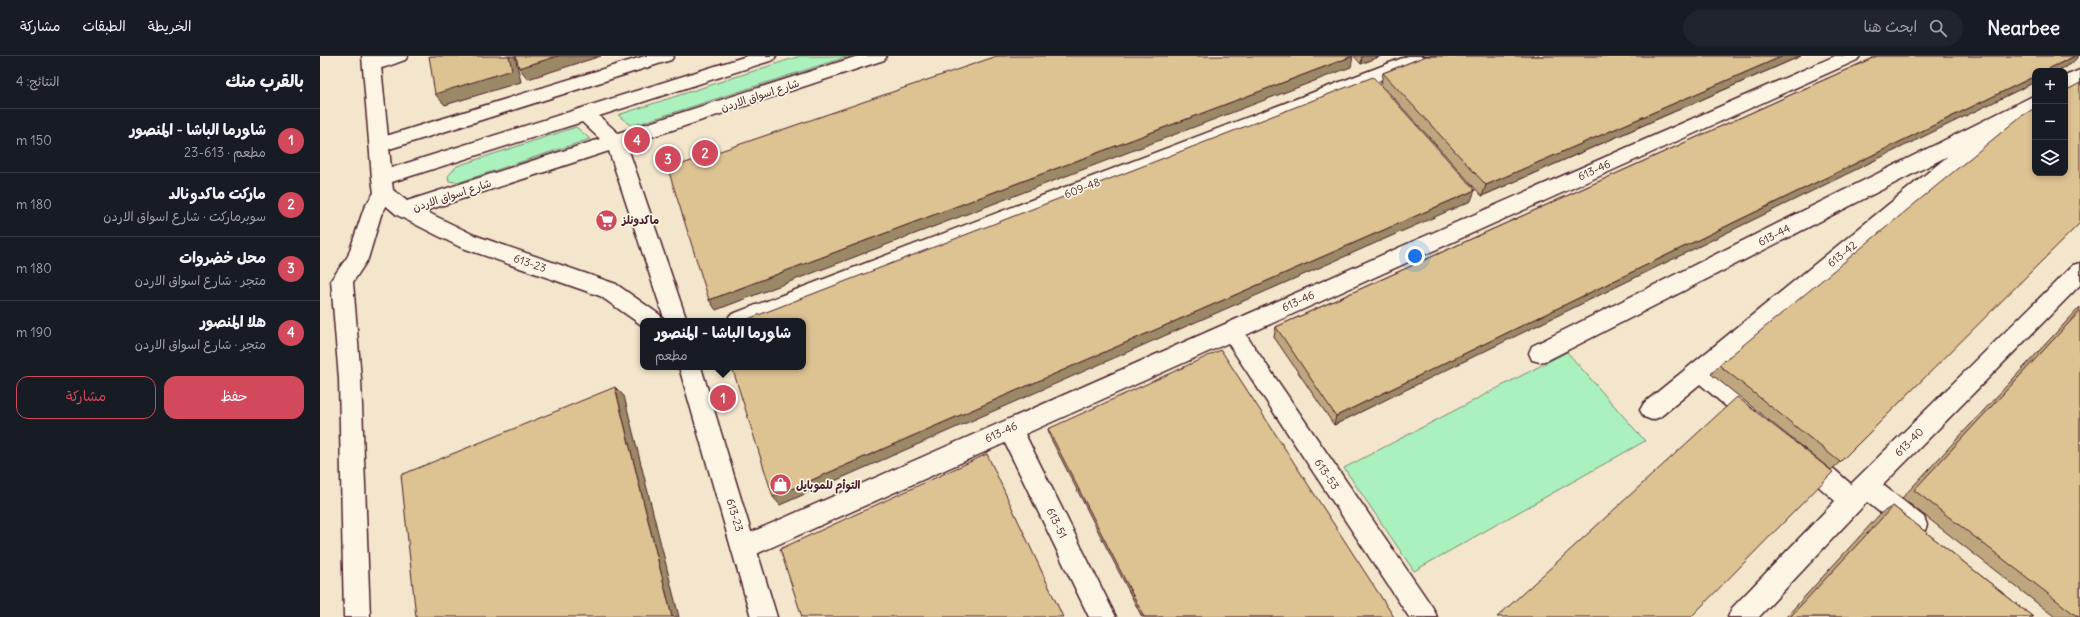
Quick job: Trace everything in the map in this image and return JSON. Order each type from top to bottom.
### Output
[{"type":"street","points":[[357,617],[350,378],[342,280],[358,259],[371,213],[383,186],[372,60],[399,56]]},
{"type":"street","points":[[380,145],[664,56]]},
{"type":"street","points":[[383,186],[585,114],[767,56]]},
{"type":"street","name":"شارع اسواق الاردن","points":[[383,186],[404,210],[878,56]]},
{"type":"street","name":"609-48","points":[[746,318],[1426,56]]},
{"type":"street","name":"613-46","points":[[744,547],[1851,56]]},
{"type":"street","points":[[2068,82],[2080,76]]},
{"type":"street","name":"613-42","points":[[1652,410],[2009,117],[2032,104]]},
{"type":"street","points":[[585,114],[616,142],[675,318]]},
{"type":"street","name":"613-44","points":[[1540,353],[2009,117]]},
{"type":"street","name":"613-23","points":[[404,210],[467,241],[608,290],[648,318]]},
{"type":"street","name":"613-40","points":[[1741,617],[1859,493],[2080,271]]},
{"type":"street","name":"613-53","points":[[1231,330],[1424,617]]},
{"type":"street","name":"613-23","points":[[691,370],[764,617]]},
{"type":"street","points":[[1700,370],[1782,440],[1859,493],[1934,539]]},
{"type":"street","name":"613-51","points":[[1010,428],[1103,617]]},
{"type":"green space","points":[[800,56],[849,56],[632,126],[618,115]]},
{"type":"green space","points":[[576,127],[590,139],[463,181],[449,181],[448,176],[457,166]]},
{"type":"green space","points":[[1567,352],[1645,441],[1414,571],[1344,468]]},
{"type":"building","points":[[429,56],[509,56],[512,70],[435,94]]},
{"type":"building","points":[[516,56],[558,56],[519,68]]},
{"type":"building","points":[[997,56],[1353,56],[709,300],[668,169]]},
{"type":"building","points":[[1426,56],[1783,56],[1486,185],[1383,73]]},
{"type":"building","points":[[1877,56],[2075,56],[2050,68],[2032,68],[2032,77],[1336,416],[1276,327]]},
{"type":"building","points":[[1373,77],[1475,190],[773,497],[733,370],[806,370],[806,318],[751,318]]},
{"type":"building","points":[[2080,83],[2080,223],[1840,462],[1719,365],[2020,117],[2032,110],[2032,176],[2068,176],[2068,89]]},
{"type":"building","points":[[2080,311],[2080,617],[2078,617],[1914,490]]},
{"type":"building","points":[[1221,350],[1394,617],[1144,617],[1048,429]]},
{"type":"building","points":[[615,387],[672,617],[416,617],[401,475]]},
{"type":"building","points":[[1737,397],[1833,472],[1691,617],[1497,617]]},
{"type":"building","points":[[987,454],[1063,617],[802,617],[780,549]]},
{"type":"building","points":[[1893,506],[2033,617],[1790,617]]},
{"type":"place","name":"هلا المنصور","points":[[637,140]]},
{"type":"place","name":"ماركت ماكدونالد","points":[[705,153]]},
{"type":"place","name":"محل خضروات","points":[[668,159]]},
{"type":"place","name":"ماكدونلز","points":[[606,220]]},
{"type":"place","name":"شاورما الباشا - المنصور","points":[[723,398]]},
{"type":"place","name":"التوأم للموبايل","points":[[780,485]]}]
